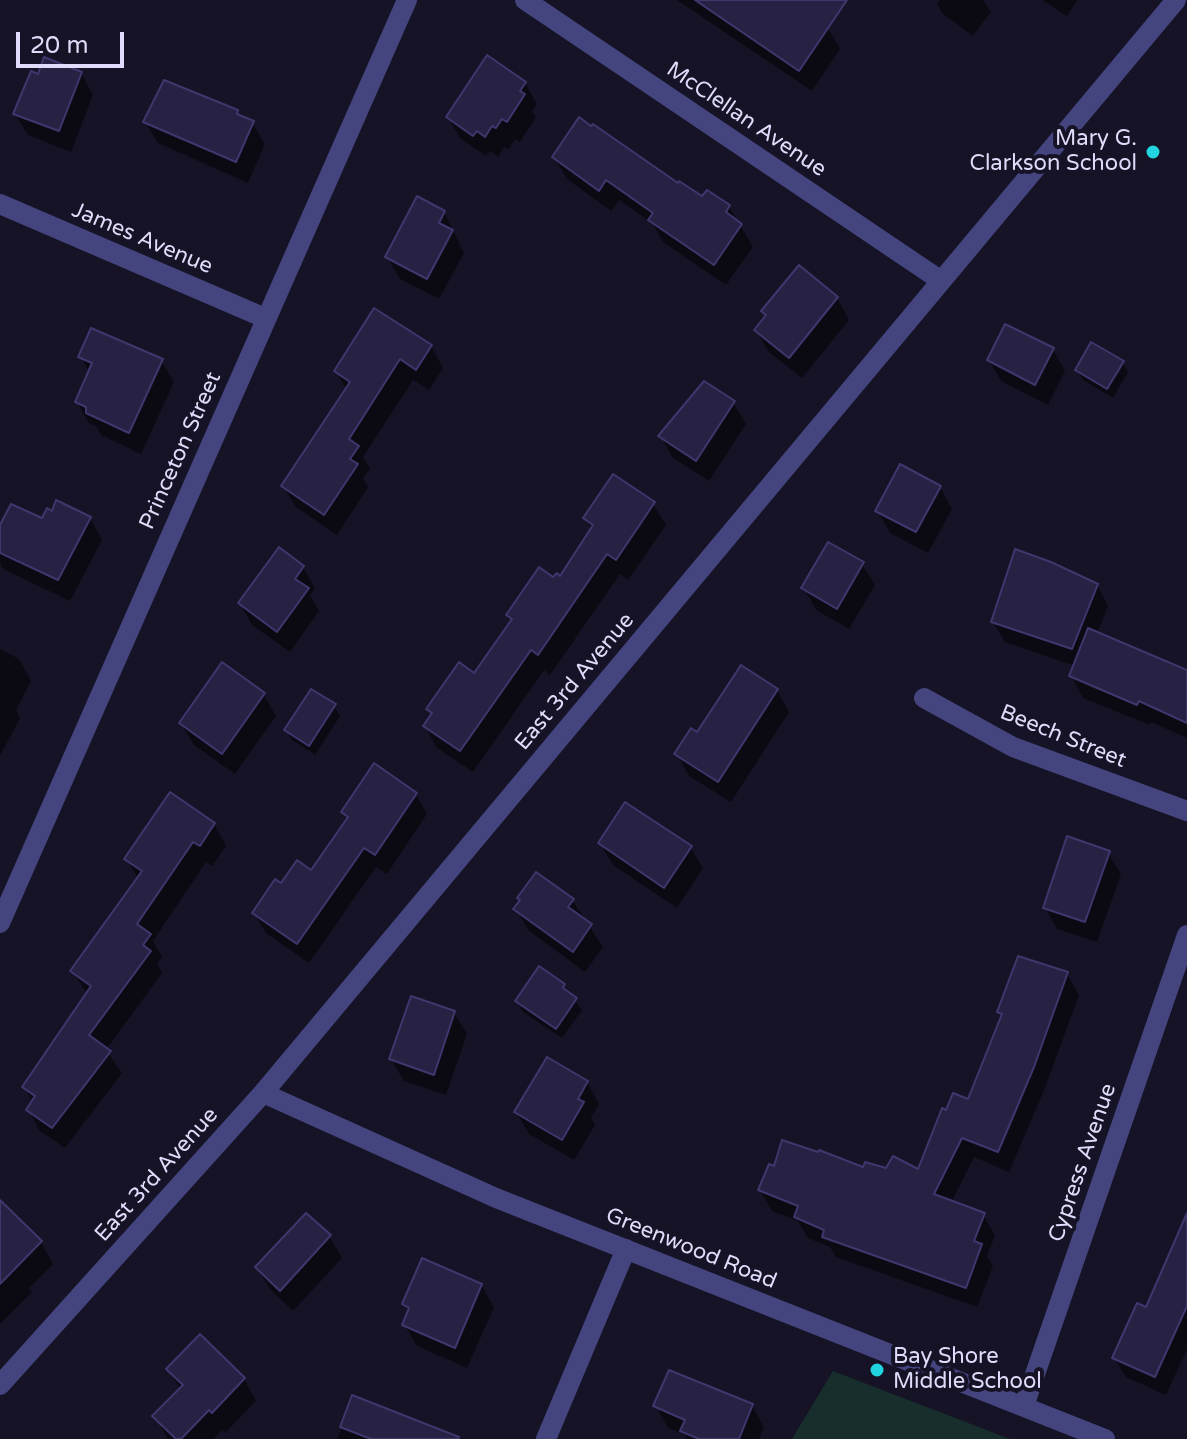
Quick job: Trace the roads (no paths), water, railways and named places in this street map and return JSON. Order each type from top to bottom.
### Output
[{"type":"street","name":"Princeton Street","points":[[0,923],[407,0]]},
{"type":"street","name":"McClellan Avenue","points":[[525,0],[940,280]]},
{"type":"street","name":"East 3rd Avenue","points":[[0,1385],[263,1093],[1176,0]]},
{"type":"street","name":"James Avenue","points":[[0,204],[265,318]]},
{"type":"street","name":"Beech Street","points":[[924,698],[1013,747],[1187,811]]},
{"type":"street","name":"Cypress Avenue","points":[[1024,1406],[1187,935]]},
{"type":"street","name":"Greenwood Road","points":[[263,1093],[496,1198],[1105,1439]]},
{"type":"street","points":[[546,1439],[626,1249]]},
{"type":"place","name":"Mary G. Clarkson School","points":[[1153,152]]},
{"type":"place","name":"Bay Shore Middle School","points":[[877,1370]]}]
